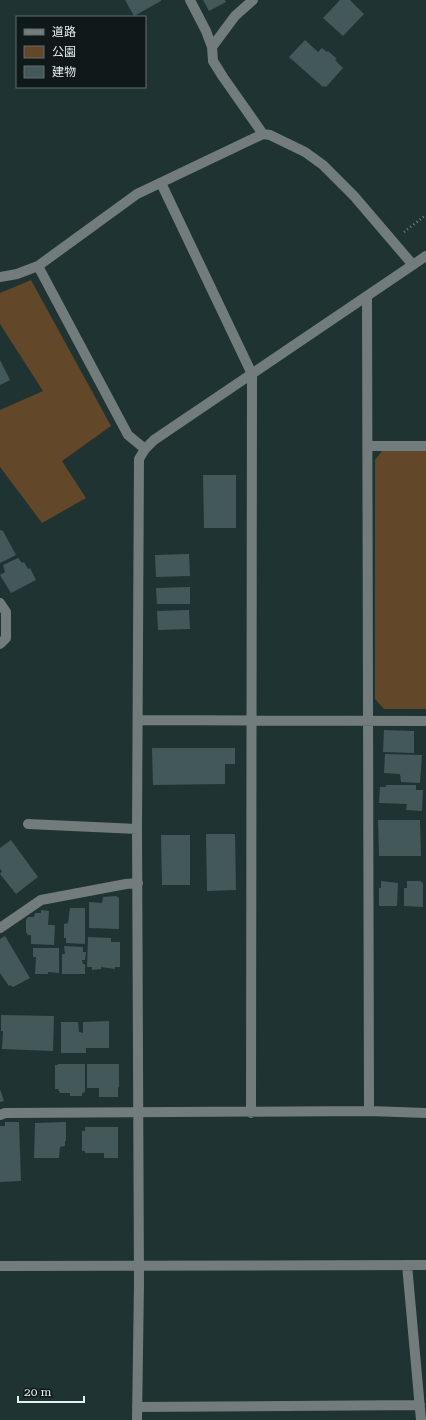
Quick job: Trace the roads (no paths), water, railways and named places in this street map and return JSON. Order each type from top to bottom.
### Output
[{"type":"street","points":[[190,0],[206,31],[212,47],[213,61],[263,134]]},
{"type":"street","points":[[212,47],[235,16],[253,0]]},
{"type":"street","points":[[0,277],[16,274],[38,266],[137,194],[263,134],[270,135],[305,152],[323,165],[354,196],[413,265]]},
{"type":"street","points":[[161,183],[252,374],[251,1113]]},
{"type":"street","points":[[137,1420],[139,1266],[137,829],[139,459],[145,449],[154,440],[426,256]]},
{"type":"street","points":[[38,266],[128,435],[145,449]]},
{"type":"street","points":[[367,296],[369,1111]]},
{"type":"street","points":[[368,446],[426,446]]},
{"type":"street","points":[[0,603],[6,612],[6,638],[0,644]]},
{"type":"street","points":[[138,720],[426,721]]},
{"type":"street","points":[[28,824],[137,829]]},
{"type":"street","points":[[0,928],[41,900],[138,883]]},
{"type":"street","points":[[0,1114],[369,1111],[426,1113]]},
{"type":"street","points":[[407,1265],[421,1420]]},
{"type":"street","points":[[0,1266],[426,1265]]},
{"type":"street","points":[[137,1407],[420,1406]]}]
